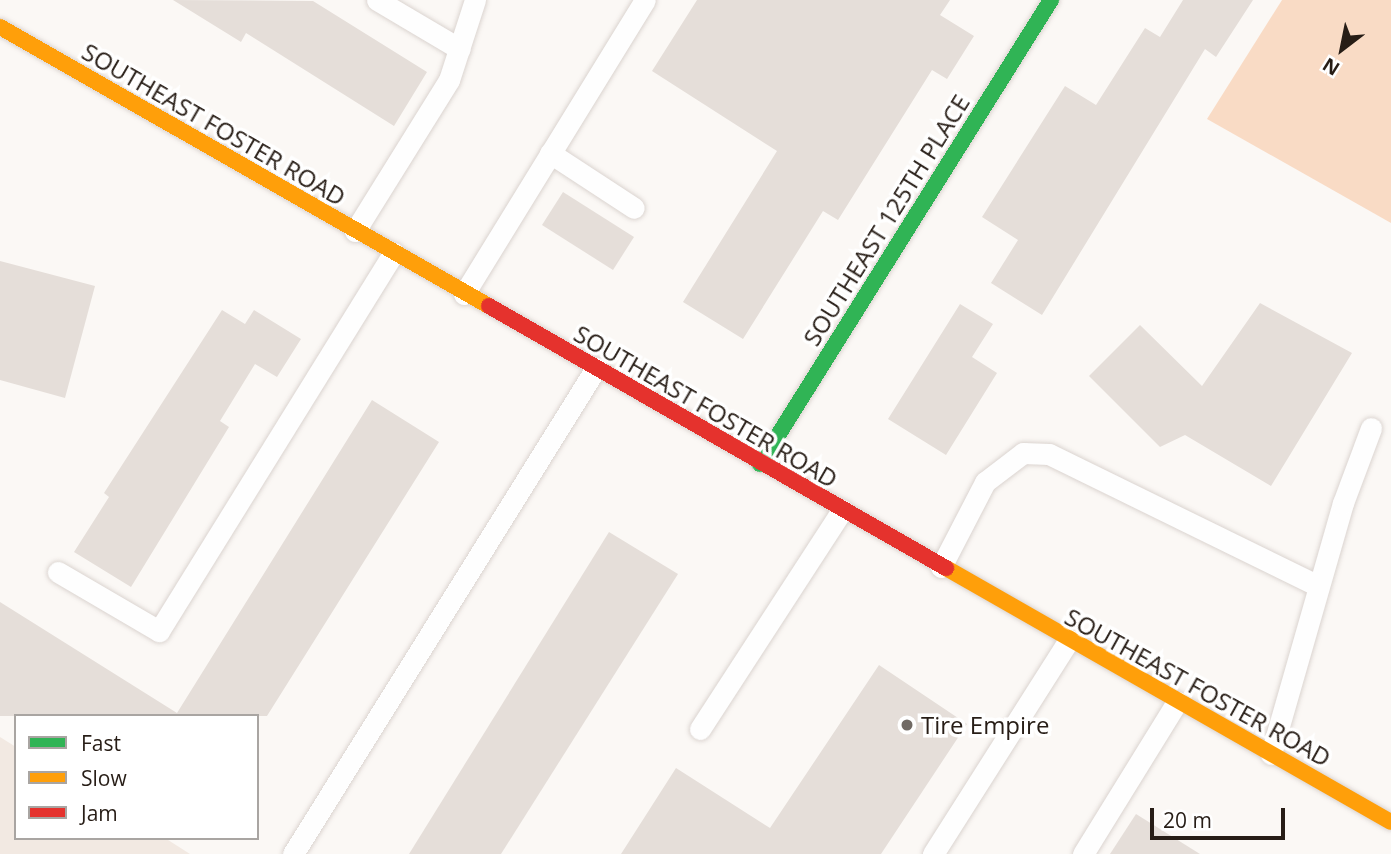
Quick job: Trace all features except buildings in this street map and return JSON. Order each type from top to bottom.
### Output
[{"type":"main road","name":"SOUTHEAST 125TH PLACE","points":[[760,464],[1051,0]]},
{"type":"main road","name":"SOUTHEAST FOSTER ROAD","points":[[0,27],[760,464],[1391,822]]},
{"type":"lane","points":[[377,0],[460,48]]},
{"type":"lane","points":[[355,232],[449,80],[475,0]]},
{"type":"lane","points":[[464,294],[645,0]]},
{"type":"lane","points":[[550,153],[635,208]]},
{"type":"lane","points":[[58,572],[159,631],[393,253]]},
{"type":"lane","points":[[293,854],[596,368]]},
{"type":"lane","points":[[1271,754],[1318,586],[1371,428]]},
{"type":"lane","points":[[941,566],[985,482],[1023,453],[1049,454],[1318,586]]},
{"type":"lane","points":[[700,729],[842,510]]},
{"type":"lane","points":[[933,854],[1069,640]]},
{"type":"lane","points":[[1083,854],[1177,702]]},
{"type":"shaded area","points":[[1282,0],[1391,0],[1391,223],[1207,119]]},
{"type":"shaded area","points":[[0,737],[14,746],[14,840],[168,840],[190,854],[0,854]]},
{"type":"traffic: fast","points":[[760,464],[1051,0]]},
{"type":"traffic: slow","points":[[0,27],[489,306]]},
{"type":"traffic: slow","points":[[946,568],[1391,822]]},
{"type":"traffic: jam","points":[[489,306],[946,568]]},
{"type":"place","name":"Tire Empire","points":[[907,725]]}]
